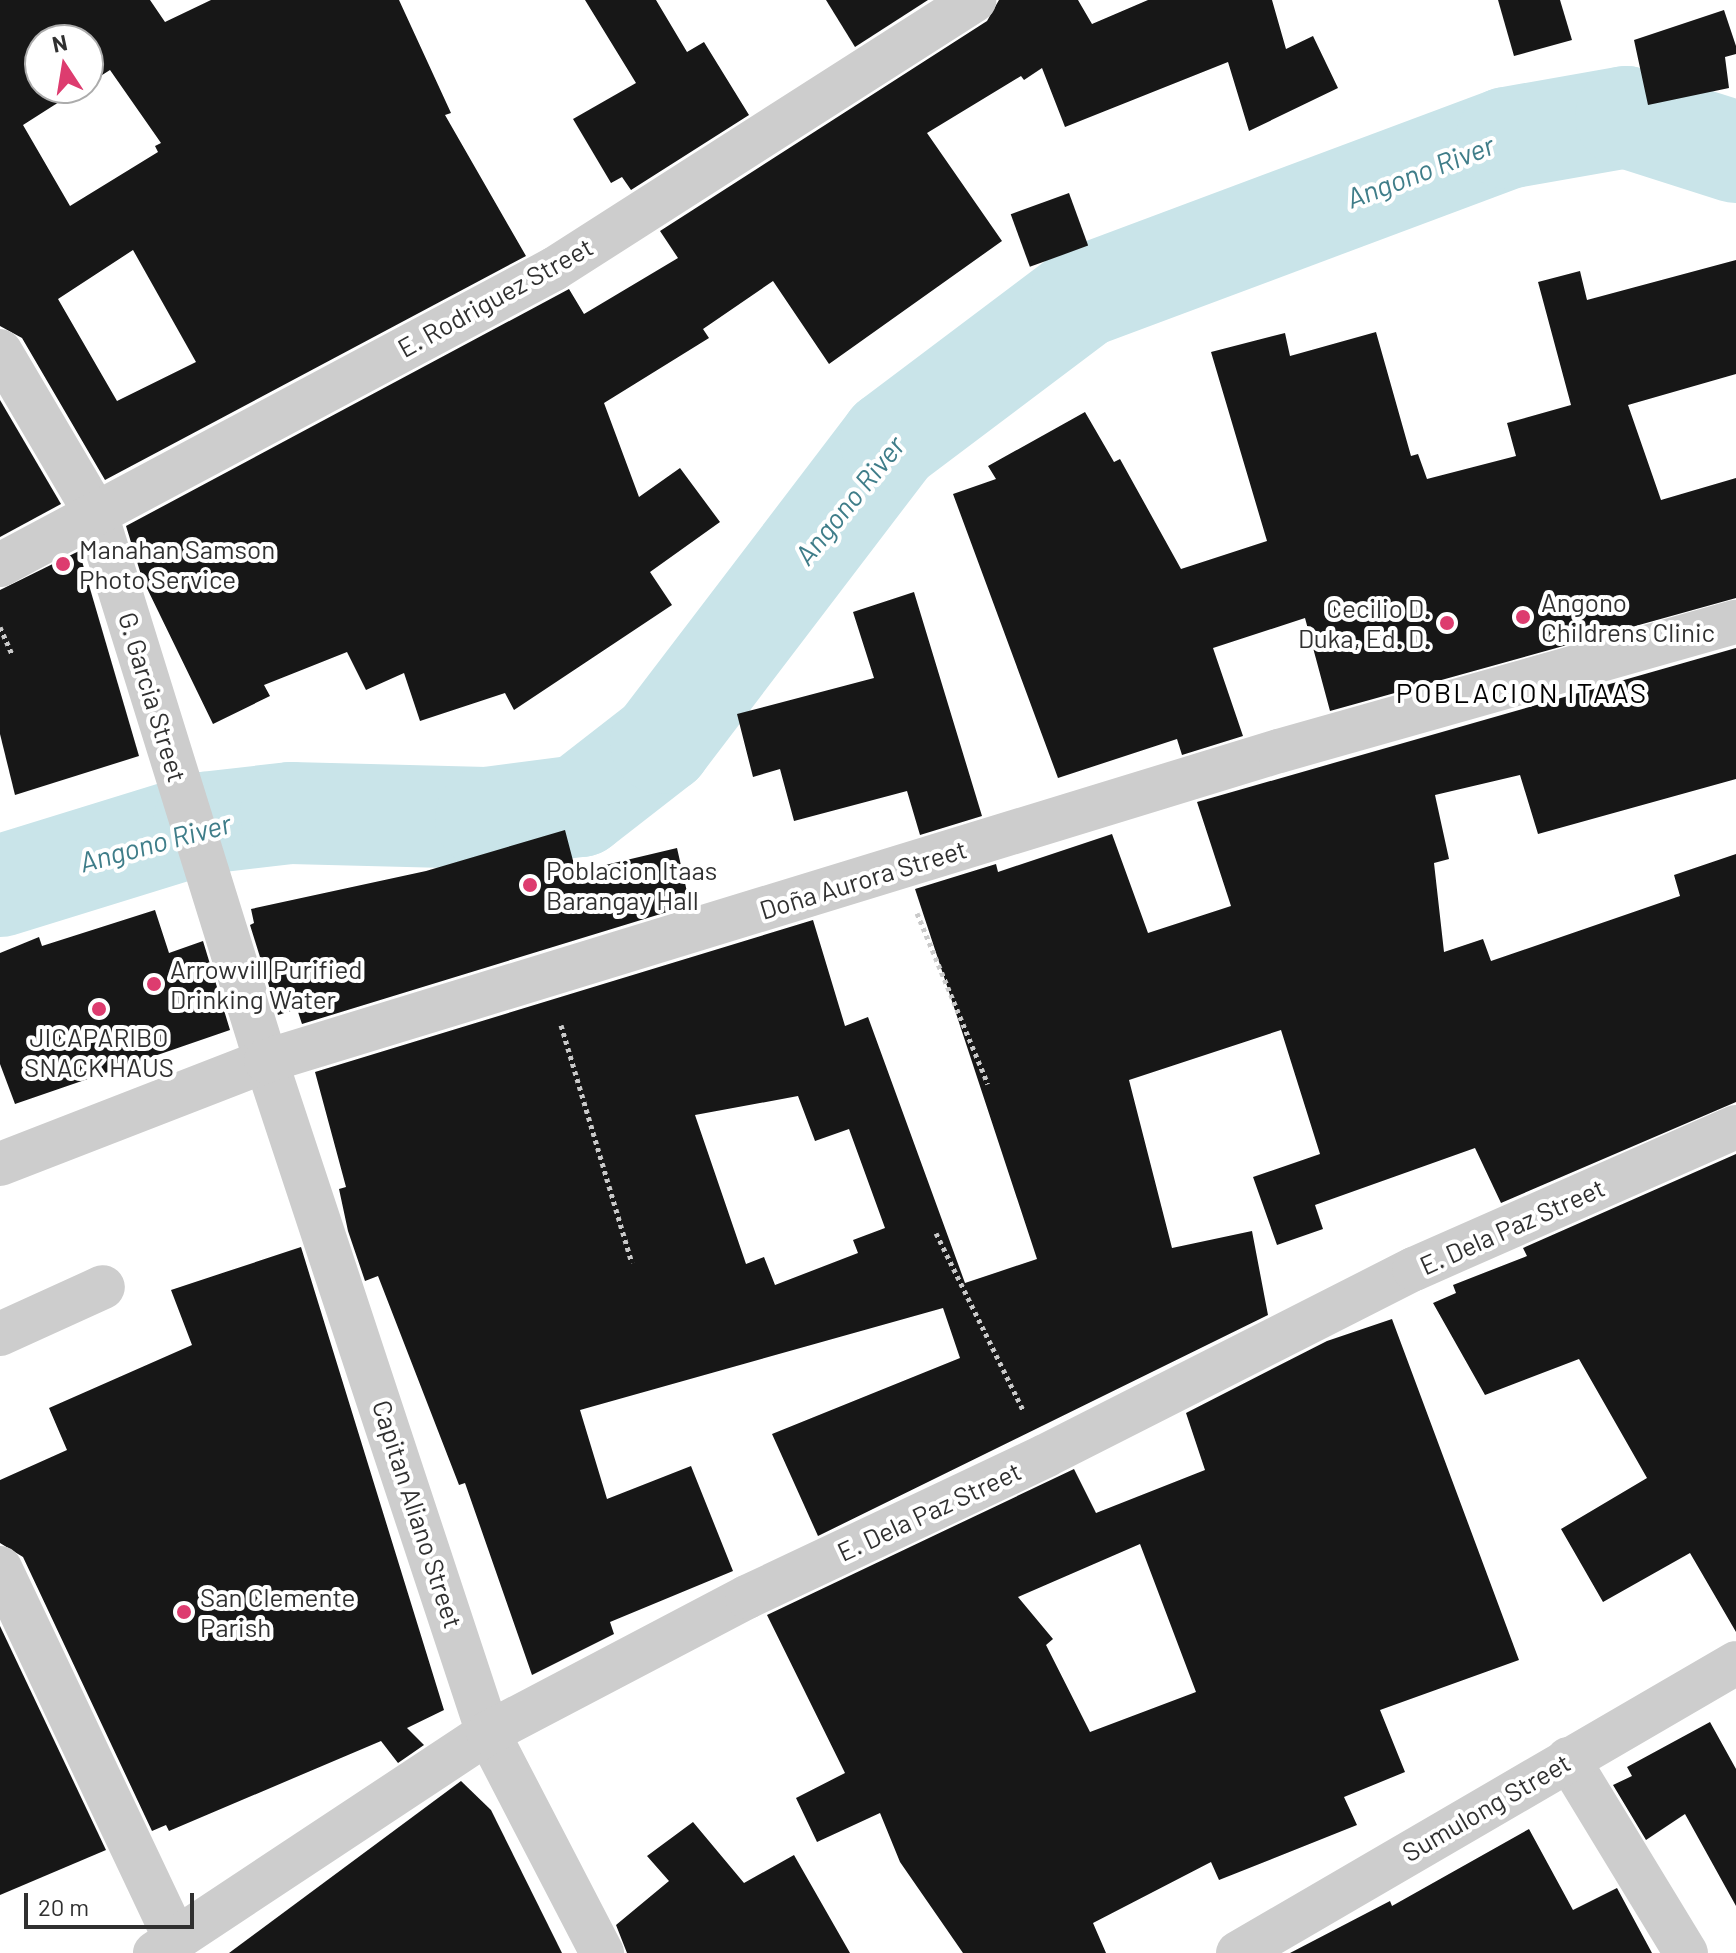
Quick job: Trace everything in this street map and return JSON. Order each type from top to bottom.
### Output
[{"type":"street","name":"E. Rodriguez Street","points":[[0,565],[554,269],[974,0]]},
{"type":"street","name":"G. Garcia Street","points":[[0,351],[96,514],[266,1061]]},
{"type":"street","name":"Doña Aurora Street","points":[[0,1164],[266,1061],[547,978],[1279,751],[1736,622]]},
{"type":"street","name":"Capitan Aliano Street","points":[[266,1061],[488,1733],[602,1953]]},
{"type":"street","name":"E. Dela Paz Street","points":[[165,1946],[488,1733],[747,1597],[1045,1456],[1414,1269],[1736,1127]]},
{"type":"street","points":[[0,1334],[103,1287]]},
{"type":"street","points":[[0,1568],[165,1946]]},
{"type":"street","name":"Sumulong Street","points":[[1238,1953],[1736,1663]]},
{"type":"street","points":[[1568,1759],[1686,1953]]},
{"type":"path","points":[[0,627],[12,654]]},
{"type":"path","points":[[898,868],[988,1084]]},
{"type":"path","points":[[547,978],[632,1263]]},
{"type":"path","points":[[936,1233],[1045,1456]]},
{"type":"building","points":[[0,0],[150,0],[165,22],[211,0],[399,0],[451,113],[445,115],[526,256],[105,480],[22,338],[0,326]],"holes":[[[24,24],[104,24],[104,74],[110,70],[161,143],[155,146],[158,152],[70,206],[23,125],[56,104],[24,104]],[[133,250],[196,362],[117,401],[58,299]]]},
{"type":"building","points":[[585,0],[656,0],[687,52],[704,42],[749,115],[631,190],[622,177],[611,183],[573,119],[636,83]]},
{"type":"building","points":[[826,0],[928,0],[855,47]]},
{"type":"building","points":[[999,0],[1078,0],[1092,24],[1148,0],[1272,0],[1286,49],[1313,36],[1338,88],[1249,131],[1228,62],[1065,127],[1042,68],[1024,80],[1021,76],[927,133],[1002,241],[829,364],[773,281],[703,329],[709,338],[604,403],[639,497],[680,468],[720,522],[650,572],[672,605],[514,710],[505,693],[420,721],[404,673],[366,690],[347,652],[264,685],[270,696],[213,724],[142,578],[126,526],[569,289],[584,314],[678,258],[660,231],[987,21]]},
{"type":"building","points":[[1498,0],[1560,0],[1572,40],[1514,56]]},
{"type":"building","points":[[1724,10],[1736,46],[1736,54],[1725,57],[1729,88],[1648,105],[1634,40]]},
{"type":"building","points":[[1069,193],[1088,246],[1030,267],[1011,214]]},
{"type":"building","points":[[1736,260],[1736,374],[1628,405],[1661,500],[1736,478],[1736,598],[1330,711],[1305,618],[1213,648],[1243,736],[1182,755],[1177,739],[1058,778],[953,494],[996,479],[988,466],[1085,412],[1114,462],[1120,459],[1181,569],[1267,541],[1211,352],[1285,333],[1290,356],[1376,332],[1411,456],[1418,454],[1427,479],[1516,456],[1507,423],[1571,405],[1538,282],[1580,271],[1587,300]]},
{"type":"building","points":[[0,400],[61,504],[0,537]]},
{"type":"building","points":[[79,551],[139,756],[15,795],[0,734],[0,590]]},
{"type":"building","points":[[914,592],[982,816],[920,835],[907,791],[794,821],[780,769],[753,777],[737,714],[874,678],[853,612]]},
{"type":"building","points":[[1736,648],[1736,779],[1538,834],[1520,775],[1435,795],[1449,859],[1434,863],[1444,952],[1483,939],[1491,961],[1680,896],[1674,875],[1736,854],[1736,1102],[1501,1203],[1475,1148],[1315,1205],[1323,1229],[1277,1245],[1253,1177],[1320,1154],[1281,1030],[1129,1080],[1172,1248],[1252,1231],[1268,1315],[818,1536],[772,1434],[960,1358],[943,1308],[580,1410],[607,1499],[691,1466],[733,1571],[610,1622],[614,1634],[532,1675],[465,1483],[459,1485],[378,1276],[365,1281],[348,1231],[339,1189],[346,1187],[315,1072],[813,920],[845,1026],[868,1017],[965,1283],[1037,1259],[915,889],[996,864],[998,872],[1112,834],[1148,933],[1231,906],[1197,802]],"holes":[[[798,1096],[815,1141],[849,1129],[885,1228],[853,1240],[858,1253],[775,1285],[764,1257],[746,1264],[695,1115]]]},
{"type":"building","points":[[565,830],[576,872],[677,848],[690,905],[302,1024],[297,1009],[278,1015],[250,925],[254,923],[251,909],[426,871]]},
{"type":"building","points":[[155,910],[169,953],[203,941],[230,1030],[15,1104],[0,1064],[0,953],[39,937],[42,946]]},
{"type":"building","points":[[1736,1154],[1736,1632],[1690,1553],[1603,1602],[1561,1529],[1647,1478],[1579,1359],[1485,1395],[1433,1303],[1456,1293],[1453,1285],[1527,1256],[1523,1248]]},
{"type":"building","points":[[301,1247],[444,1710],[407,1728],[424,1745],[398,1763],[381,1741],[169,1831],[166,1825],[152,1831],[23,1557],[0,1543],[0,1480],[67,1450],[49,1408],[192,1345],[171,1290]]},
{"type":"building","points":[[1392,1319],[1519,1660],[1380,1710],[1405,1772],[1344,1797],[1357,1825],[1219,1880],[1211,1862],[1093,1923],[1106,1953],[963,1953],[900,1862],[880,1813],[817,1842],[796,1798],[845,1773],[767,1615],[1074,1469],[1096,1513],[1205,1470],[1186,1413],[1327,1341]],"holes":[[[1140,1544],[1196,1692],[1090,1732],[1046,1645],[1053,1639],[1018,1597]]]},
{"type":"building","points":[[0,1626],[106,1850],[0,1895]]},
{"type":"building","points":[[1710,1722],[1736,1769],[1736,1906],[1685,1814],[1646,1840],[1613,1785],[1632,1776],[1627,1767]]},
{"type":"building","points":[[461,1781],[491,1810],[562,1953],[229,1953]]},
{"type":"building","points":[[693,1822],[744,1883],[794,1855],[850,1953],[627,1953],[616,1925],[669,1881],[647,1856]]},
{"type":"building","points":[[1529,1829],[1573,1910],[1617,1888],[1652,1953],[1290,1953],[1390,1901],[1392,1906]]},
{"type":"waterway","name":"Angono River","points":[[0,886],[204,823],[291,813],[486,818],[580,806],[661,743],[891,441],[1082,297],[1507,138],[1626,117],[1736,152]]},
{"type":"place","name":"Manahan Samson Photo Service","points":[[63,564]]},
{"type":"place","name":"Angono Childrens Clinic","points":[[1523,617]]},
{"type":"place","name":"Cecilio D. Duka, Ed. D.","points":[[1447,623]]},
{"type":"place","name":"Poblacion Itaas Barangay Hall","points":[[530,885]]},
{"type":"place","name":"Arrowvill Purified Drinking Water","points":[[154,984]]},
{"type":"place","name":"JICAPARIBO SNACK HAUS","points":[[99,1009]]},
{"type":"place","name":"San Clemente Parish","points":[[184,1612]]},
{"type":"district","name":"POBLACION ITAAS","points":[[1522,692]]}]
